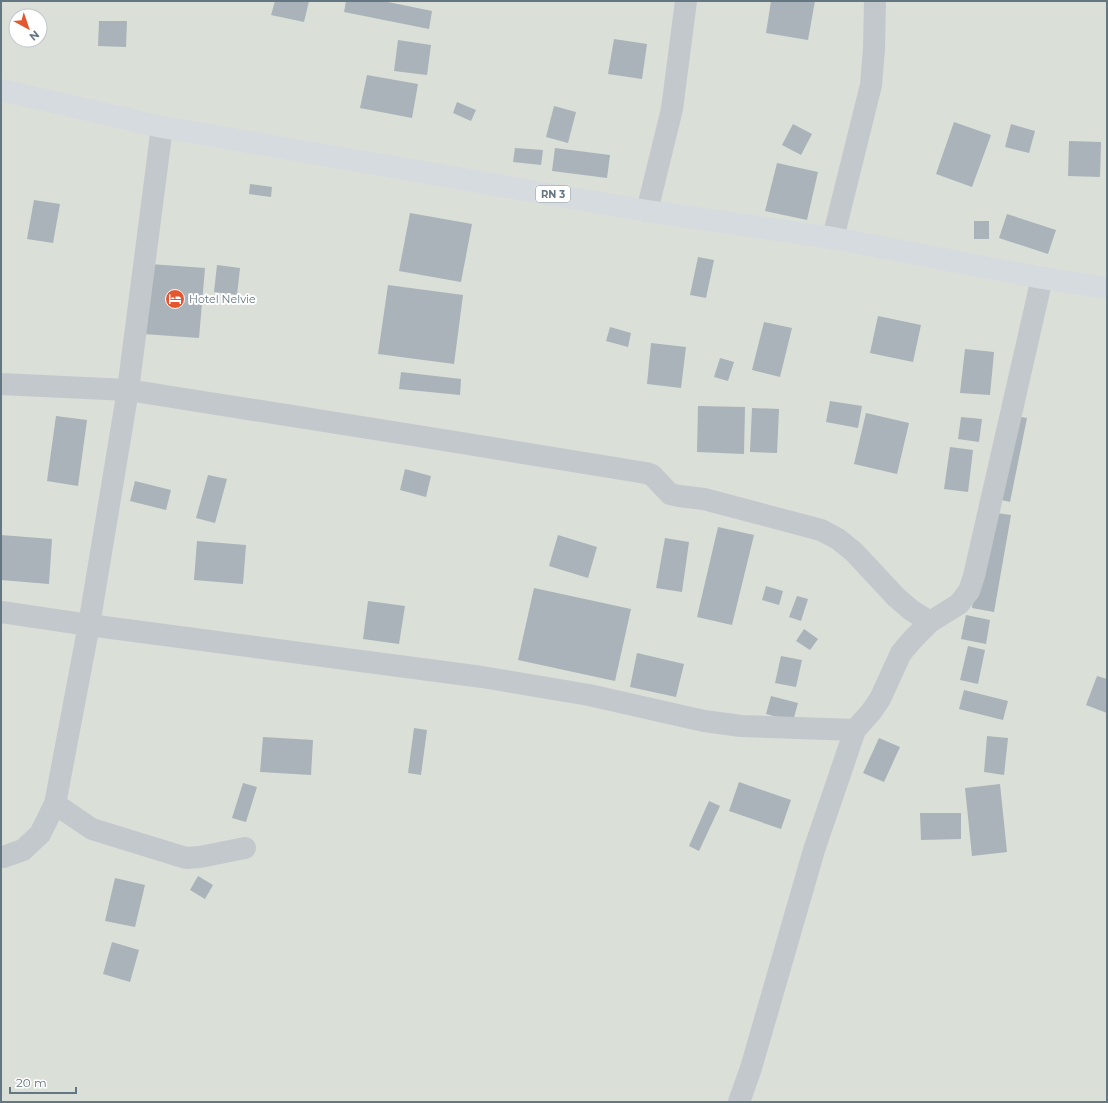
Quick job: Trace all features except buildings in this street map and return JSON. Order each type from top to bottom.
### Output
[{"type":"highway","name":"RN 3","points":[[1,90],[162,127],[647,211],[833,238],[1042,278],[1107,288]]},
{"type":"street","points":[[647,211],[672,110],[686,1]]},
{"type":"street","points":[[833,238],[871,84],[874,48],[875,1]]},
{"type":"street","points":[[1,857],[3,858],[23,850],[40,834],[55,804],[89,625],[128,390],[162,127]]},
{"type":"street","points":[[738,1102],[751,1068],[814,850],[855,730],[880,699],[901,653],[913,638],[930,622],[959,604],[969,591],[974,576],[1042,278]]},
{"type":"street","points":[[1,384],[128,390],[438,438],[646,473],[652,475],[670,494],[704,499],[821,530],[838,539],[854,552],[896,597],[911,610],[930,622]]},
{"type":"street","points":[[1,612],[482,677],[589,695],[704,721],[741,726],[855,730]]},
{"type":"street","points":[[55,804],[92,829],[186,858],[200,857],[245,848]]},
{"type":"shaded area","points":[[1,1],[1107,1],[1107,1102],[1,1102]]},
{"type":"place","name":"Hotel Nelvie","points":[[175,299]]}]
